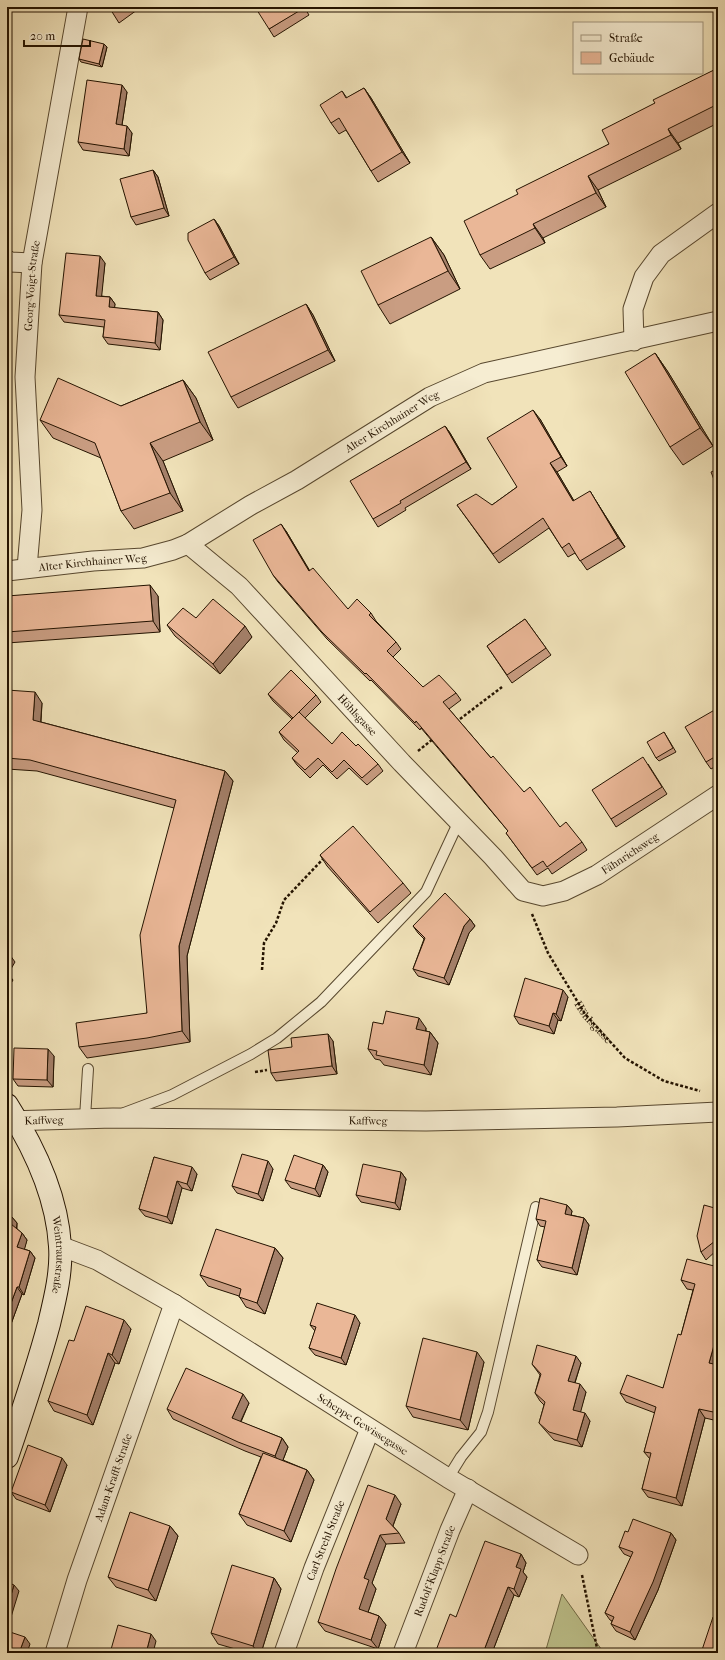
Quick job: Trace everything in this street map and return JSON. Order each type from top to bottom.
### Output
[{"type":"main road","name":"Weintrautstraße","points":[[7,1457],[44,1343],[54,1302],[60,1246],[57,1219],[47,1184],[32,1148],[10,1116]]},
{"type":"street","name":"Georg-Voigt-Straße","points":[[27,568],[32,510],[26,377],[32,263],[78,7]]},
{"type":"street","points":[[634,341],[634,309],[644,277],[662,254],[718,213]]},
{"type":"street","points":[[7,260],[10,262],[32,263]]},
{"type":"street","name":"Alter Kirchhainer Weg","points":[[7,571],[94,561],[143,558],[188,544],[251,505],[297,480],[430,397],[484,373],[634,341],[718,321]]},
{"type":"street","name":"Höhlsgasse","points":[[188,544],[239,586],[402,763],[529,893]]},
{"type":"street","name":"Fähnrichsweg","points":[[529,893],[543,896],[564,891],[597,875],[718,795]]},
{"type":"street","name":"Kaffweg","points":[[10,1116],[426,1121],[617,1117],[718,1112]]},
{"type":"street","name":"Scheppe Gewissegasse","points":[[60,1246],[97,1260],[174,1304],[448,1478],[578,1555]]},
{"type":"street","name":"Adam-Krafft-Straße","points":[[55,1653],[77,1580],[174,1304]]},
{"type":"street","name":"Carl-Strehl-Straße","points":[[284,1653],[314,1568],[370,1429]]},
{"type":"street","name":"Rudolf-Klapp-Straße","points":[[403,1653],[450,1530],[468,1489]]},
{"type":"lane","points":[[113,1118],[172,1095],[240,1061],[278,1038],[321,1002],[426,892],[459,821]]},
{"type":"lane","points":[[85,1118],[88,1069]]},
{"type":"lane","points":[[448,1478],[461,1457],[481,1432],[488,1412],[536,1207]]},
{"type":"path","points":[[452,725],[502,687]]},
{"type":"path","points":[[402,763],[433,739]]},
{"type":"path","points":[[262,970],[264,943],[276,923],[284,900],[326,856]]},
{"type":"path","name":"Höhlsgasse","points":[[529,893],[548,953],[590,1019],[625,1058],[664,1081],[703,1092]]},
{"type":"path","points":[[578,1555],[598,1653]]},
{"type":"green space","points":[[562,1594],[604,1653],[545,1653]]},
{"type":"building","points":[[109,7],[119,7],[112,12]]},
{"type":"building","points":[[255,7],[303,7],[304,8],[269,29]]},
{"type":"building","points":[[83,39],[104,44],[99,64],[79,59]]},
{"type":"building","points":[[718,68],[718,104],[668,129],[671,135],[588,176],[596,193],[533,224],[535,228],[480,255],[464,221],[518,194],[516,190],[609,144],[602,130],[655,103],[653,100]]},
{"type":"building","points":[[87,80],[122,85],[116,124],[127,126],[124,149],[78,142]]},
{"type":"building","points":[[364,88],[402,152],[371,171],[339,118],[331,123],[320,105],[342,91],[346,98]]},
{"type":"building","points":[[153,170],[164,208],[131,217],[120,179]]},
{"type":"building","points":[[214,219],[234,257],[205,273],[188,240],[188,233]]},
{"type":"building","points":[[431,237],[448,271],[378,305],[361,271]]},
{"type":"building","points":[[66,253],[100,256],[96,296],[110,297],[109,307],[158,312],[155,343],[103,337],[105,320],[59,315]]},
{"type":"building","points":[[306,304],[328,350],[231,397],[208,352]]},
{"type":"building","points":[[655,353],[700,428],[670,447],[625,372]]},
{"type":"building","points":[[58,378],[121,406],[183,380],[200,422],[150,443],[170,493],[121,511],[95,443],[40,420]]},
{"type":"building","points":[[533,410],[561,457],[550,463],[573,501],[590,491],[618,538],[580,561],[569,543],[562,548],[543,518],[493,554],[457,505],[476,494],[492,505],[517,487],[487,438]]},
{"type":"building","points":[[445,426],[466,462],[400,501],[401,503],[373,519],[350,481]]},
{"type":"building","points":[[718,469],[718,490],[711,472]]},
{"type":"building","points":[[281,524],[309,571],[313,568],[348,609],[357,599],[371,613],[369,615],[396,642],[387,651],[423,687],[439,675],[456,693],[443,702],[491,758],[493,756],[524,792],[530,787],[560,827],[566,822],[582,842],[547,867],[543,861],[532,868],[506,833],[508,831],[416,721],[415,723],[366,673],[365,674],[322,632],[273,575],[253,540]]},
{"type":"building","points":[[150,585],[153,621],[7,632],[7,596]]},
{"type":"building","points":[[213,599],[245,626],[213,664],[167,625],[183,608],[196,618]]},
{"type":"building","points":[[525,619],[546,648],[507,675],[487,646]]},
{"type":"building","points":[[291,670],[316,695],[293,718],[268,694]]},
{"type":"building","points":[[7,690],[35,692],[33,720],[225,771],[179,946],[182,1031],[147,1038],[79,1047],[76,1023],[147,1013],[140,935],[176,800],[30,760],[7,758]]},
{"type":"building","points":[[718,708],[718,755],[706,762],[685,727]]},
{"type":"building","points":[[299,712],[332,744],[342,732],[356,746],[358,744],[378,764],[362,778],[344,760],[332,772],[318,758],[305,770],[292,758],[299,751],[279,732]]},
{"type":"building","points":[[664,732],[673,748],[656,758],[647,742]]},
{"type":"building","points":[[643,757],[662,787],[611,819],[592,790]]},
{"type":"building","points":[[353,826],[403,883],[370,912],[320,855]]},
{"type":"building","points":[[445,893],[470,919],[464,926],[444,978],[413,969],[425,938],[413,926]]},
{"type":"building","points":[[7,953],[10,955],[7,960]]},
{"type":"building","points":[[525,978],[563,990],[556,1014],[553,1013],[549,1026],[514,1016]]},
{"type":"building","points":[[386,1011],[419,1018],[416,1029],[430,1032],[424,1065],[376,1055],[377,1051],[368,1049],[373,1022],[383,1024]]},
{"type":"building","points":[[328,1034],[332,1066],[271,1073],[268,1050],[292,1047],[291,1038]]},
{"type":"building","points":[[14,1048],[48,1049],[47,1080],[13,1079]]},
{"type":"building","points":[[242,1154],[268,1161],[258,1194],[232,1186]]},
{"type":"building","points":[[294,1155],[323,1165],[315,1189],[285,1180]]},
{"type":"building","points":[[154,1157],[192,1167],[187,1184],[177,1181],[167,1217],[139,1209]]},
{"type":"building","points":[[363,1164],[401,1172],[395,1203],[356,1195]]},
{"type":"building","points":[[540,1198],[567,1205],[565,1214],[584,1218],[572,1268],[537,1260],[546,1221],[536,1219]]},
{"type":"building","points":[[704,1205],[718,1209],[718,1231],[715,1241],[701,1252],[697,1236]]},
{"type":"building","points":[[7,1215],[11,1216],[11,1224],[22,1233],[17,1247],[30,1251],[19,1287],[17,1287],[7,1314]]},
{"type":"building","points":[[216,1229],[275,1248],[257,1303],[239,1297],[241,1289],[200,1275]]},
{"type":"building","points":[[687,1259],[718,1267],[718,1331],[709,1363],[718,1365],[718,1413],[699,1409],[676,1498],[642,1489],[651,1453],[644,1452],[656,1407],[620,1393],[627,1375],[663,1388],[678,1334],[681,1335],[695,1284],[681,1280]]},
{"type":"building","points":[[317,1303],[355,1315],[341,1358],[309,1348],[316,1327],[310,1325]]},
{"type":"building","points":[[86,1306],[124,1320],[112,1355],[108,1353],[87,1415],[48,1401],[69,1340],[74,1341]]},
{"type":"building","points":[[423,1338],[477,1352],[460,1420],[406,1406]]},
{"type":"building","points":[[537,1345],[576,1356],[568,1381],[580,1384],[573,1410],[585,1413],[577,1440],[549,1432],[539,1423],[545,1402],[535,1393],[541,1374],[532,1364]]},
{"type":"building","points":[[186,1368],[243,1394],[232,1418],[282,1438],[275,1456],[238,1442],[167,1409]]},
{"type":"building","points":[[28,1445],[62,1458],[45,1505],[11,1492]]},
{"type":"building","points":[[263,1453],[307,1470],[284,1531],[239,1514]]},
{"type":"building","points":[[368,1485],[395,1495],[386,1519],[399,1533],[380,1535],[364,1578],[369,1580],[359,1609],[379,1616],[371,1640],[318,1622],[336,1569]]},
{"type":"building","points":[[130,1512],[170,1526],[148,1590],[108,1577]]},
{"type":"building","points":[[633,1519],[671,1533],[653,1582],[630,1632],[611,1624],[614,1617],[605,1613],[633,1552],[619,1547],[625,1531],[628,1532]]},
{"type":"building","points":[[485,1541],[521,1554],[516,1567],[521,1569],[514,1589],[508,1587],[483,1653],[435,1653],[450,1614],[456,1617]]},
{"type":"building","points":[[232,1565],[274,1578],[253,1646],[211,1633]]},
{"type":"building","points":[[7,1582],[14,1585],[7,1608]]},
{"type":"building","points":[[713,1617],[718,1619],[718,1653],[701,1653]]},
{"type":"building","points":[[118,1625],[151,1634],[146,1653],[110,1653]]},
{"type":"building","points":[[7,1631],[25,1637],[19,1653],[7,1653]]}]
